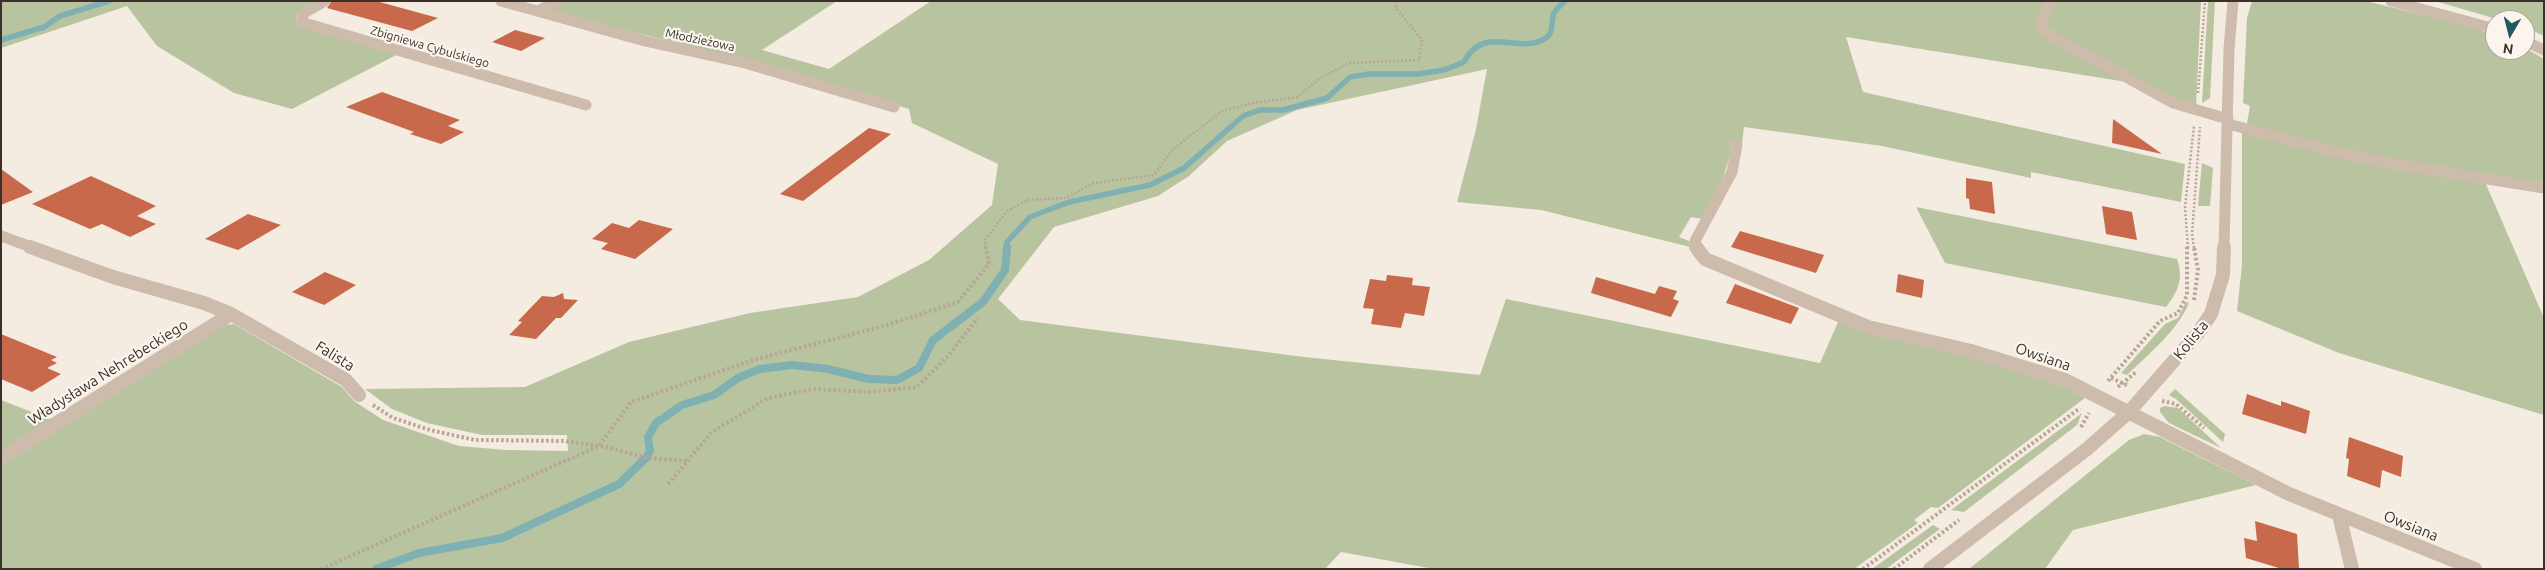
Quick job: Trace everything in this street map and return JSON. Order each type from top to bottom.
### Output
[{"type":"street","name":"Zbigniewa Cybulskiego","points":[[325,1],[304,13],[301,22],[586,105]]},
{"type":"street","name":"Młodzieżowa","points":[[501,1],[645,41],[745,63],[894,107]]},
{"type":"street","points":[[538,11],[558,1]]},
{"type":"street","points":[[2051,1],[2041,20],[2041,27],[2048,34],[2162,98],[2228,122],[2332,151],[2385,162],[2544,188]]},
{"type":"street","name":"Kolista","points":[[1930,569],[2072,460],[2129,412],[2198,332],[2211,314],[2218,297],[2223,276],[2229,49],[2233,1]]},
{"type":"street","points":[[2391,1],[2485,26]]},
{"type":"street","points":[[2428,1],[2434,11]]},
{"type":"street","name":"Owsiana","points":[[1738,145],[1732,172],[1695,242],[1695,246],[1705,259],[1868,327],[1971,351],[2028,367],[2065,380],[2289,494],[2475,569]]},
{"type":"street","name":"Falista","points":[[1,236],[113,277],[204,303],[231,314],[346,380],[359,395]]},
{"type":"street","name":"Władysława Nehrebeckiego","points":[[1,458],[231,314]]},
{"type":"street","points":[[2339,515],[2352,569]]},
{"type":"path","points":[[321,569],[598,446],[631,402],[753,360],[882,328],[958,302],[989,264],[985,240],[1007,211],[1028,200],[1066,198],[1094,182],[1154,175],[1172,150],[1222,111],[1253,103],[1298,97],[1320,78],[1349,63],[1419,60],[1422,40],[1397,9],[1396,1]]},
{"type":"path","points":[[2192,308],[2198,270],[2192,242],[2205,1]]},
{"type":"path","points":[[2079,430],[2087,414],[2112,378],[2160,321],[2178,313],[2187,295],[2189,270],[2185,207],[2200,112]]},
{"type":"path","points":[[668,484],[712,432],[768,398],[814,389],[868,392],[917,387],[948,356],[978,318]]},
{"type":"path","points":[[1863,569],[2100,397],[2139,371]]},
{"type":"path","points":[[2112,378],[2164,402],[2176,404],[2208,432]]},
{"type":"path","points":[[359,395],[394,418],[430,430],[476,440],[517,442],[565,441],[598,446],[646,458],[689,460]]},
{"type":"path","points":[[1894,569],[1964,517]]},
{"type":"green space","points":[[1,1],[321,1],[298,13],[296,19],[298,24],[400,53],[292,109],[234,93],[157,46],[127,6],[1,48]]},
{"type":"green space","points":[[563,1],[837,1],[762,50],[829,69],[931,1],[2201,1],[2196,107],[2133,83],[1846,37],[1863,92],[2185,164],[2181,202],[2031,172],[2031,178],[1882,146],[1744,127],[1742,143],[1732,142],[1728,163],[1721,182],[1703,219],[1691,217],[1679,237],[1689,241],[1690,247],[1541,210],[1457,202],[1476,129],[1487,69],[1297,110],[1227,141],[1189,176],[1158,196],[1054,227],[998,299],[1020,320],[1304,357],[1480,375],[1506,299],[1820,363],[1839,320],[1999,365],[2065,387],[2085,398],[1938,508],[1931,507],[1914,520],[1918,523],[1854,569],[1434,569],[1341,552],[1325,569],[1,569],[1,466],[225,325],[234,324],[342,387],[354,401],[383,420],[459,446],[506,450],[568,451],[567,435],[482,435],[427,423],[392,409],[365,389],[525,387],[629,342],[750,313],[858,297],[929,260],[992,205],[998,164],[912,123],[909,109],[748,60],[550,12]]},
{"type":"green space","points":[[2208,1],[2215,1],[2210,98],[2202,103]]},
{"type":"green space","points":[[2252,1],[2366,1],[2471,27],[2485,32],[2485,60],[2535,60],[2535,54],[2544,59],[2544,183],[2429,168],[2269,132],[2247,123],[2250,106],[2243,103],[2247,18]]},
{"type":"green space","points":[[2435,1],[2544,1],[2544,36],[2535,32],[2535,10],[2485,10],[2485,16]]},
{"type":"green space","points":[[2242,131],[2485,182],[2544,318],[2544,415],[2339,353],[2237,311],[2242,265]]},
{"type":"green space","points":[[2202,163],[2213,168],[2210,206],[2198,206]]},
{"type":"green space","points":[[1916,207],[2177,259],[2180,272],[2179,284],[2174,296],[2166,307],[1945,263]]},
{"type":"green space","points":[[2186,302],[2189,303],[2184,313],[2162,342],[2127,375],[2121,373],[2165,324],[2178,318]]},
{"type":"green space","points":[[2175,389],[2225,434],[2223,442],[2176,399],[2169,395]]},
{"type":"green space","points":[[1,400],[52,420],[1,451]]},
{"type":"green space","points":[[2164,406],[2178,408],[2221,448],[2169,423],[2160,412],[2160,408]]},
{"type":"green space","points":[[2082,413],[2077,425],[1964,512],[1951,510]]},
{"type":"green space","points":[[2144,434],[2160,437],[2256,485],[2073,530],[2045,569],[1969,569],[2129,440]]},
{"type":"green space","points":[[1933,525],[1940,529],[1886,569],[1872,569]]},
{"type":"building","points":[[332,1],[376,1],[438,18],[412,31],[327,8]]},
{"type":"building","points":[[515,30],[545,38],[521,51],[492,42]]},
{"type":"building","points":[[382,92],[460,120],[448,126],[464,132],[441,144],[410,134],[414,132],[346,107]]},
{"type":"building","points":[[2113,119],[2162,154],[2112,143]]},
{"type":"building","points":[[869,128],[891,134],[803,201],[780,194]]},
{"type":"building","points":[[1,169],[33,192],[1,205]]},
{"type":"building","points":[[91,176],[156,206],[137,216],[156,224],[130,237],[102,224],[90,229],[32,204]]},
{"type":"building","points":[[1966,178],[1992,182],[1995,214],[1970,209],[1969,199],[1966,198]]},
{"type":"building","points":[[2102,206],[2132,212],[2137,240],[2106,234]]},
{"type":"building","points":[[248,214],[281,225],[238,250],[205,239]]},
{"type":"building","points":[[639,220],[673,229],[635,259],[601,249],[608,243],[592,239],[612,223],[629,228]]},
{"type":"building","points":[[1740,231],[1824,255],[1816,273],[1731,247]]},
{"type":"building","points":[[325,272],[356,285],[324,305],[292,292]]},
{"type":"building","points":[[1898,274],[1924,280],[1922,298],[1896,292]]},
{"type":"building","points":[[1387,275],[1413,278],[1412,285],[1430,287],[1424,316],[1405,313],[1401,328],[1371,324],[1374,309],[1363,308],[1370,279],[1386,281]]},
{"type":"building","points":[[1596,277],[1655,294],[1659,286],[1677,291],[1673,299],[1679,301],[1671,317],[1591,293]]},
{"type":"building","points":[[1735,284],[1799,308],[1791,324],[1726,303]]},
{"type":"building","points":[[563,293],[564,299],[578,300],[561,318],[556,318],[536,339],[509,335],[522,322],[518,321],[542,296],[554,297]]},
{"type":"building","points":[[1,334],[57,357],[51,360],[57,363],[47,368],[61,374],[32,392],[1,379]]},
{"type":"building","points":[[2247,394],[2281,406],[2281,401],[2310,411],[2306,434],[2242,414]]},
{"type":"building","points":[[2349,437],[2403,456],[2401,477],[2382,470],[2380,488],[2347,476],[2349,459],[2346,458]]},
{"type":"building","points":[[2255,521],[2297,534],[2299,569],[2282,569],[2246,558],[2244,538],[2257,541]]},
{"type":"waterway","points":[[1,40],[44,27],[60,16],[109,1]]},
{"type":"waterway","points":[[1007,247],[1007,242],[1030,217],[1069,202],[1150,185],[1184,168],[1243,116],[1260,110],[1283,110],[1327,98],[1350,77],[1369,74],[1418,74],[1444,70],[1464,62],[1472,50],[1482,44],[1492,42],[1526,44],[1537,42],[1549,35],[1554,14],[1565,1]]},
{"type":"waterway","points":[[376,569],[419,553],[502,538],[619,484],[646,458],[650,451],[648,437],[656,423],[682,405],[714,395],[738,378],[760,369],[792,365],[828,369],[869,379],[897,380],[919,368],[933,340],[983,302],[1005,270],[1007,247]]}]
